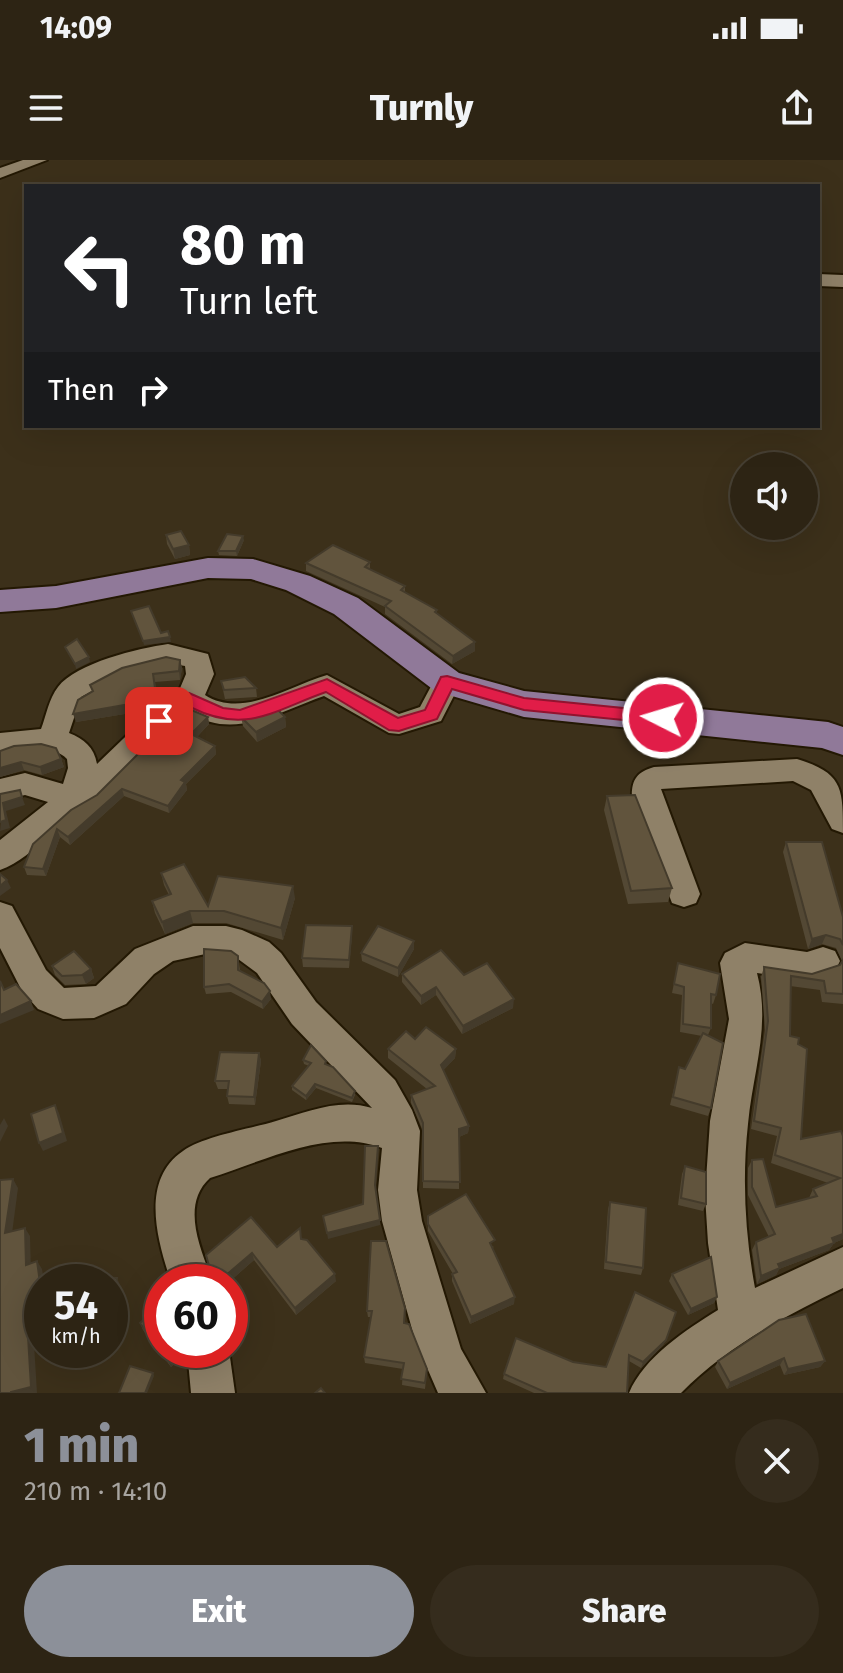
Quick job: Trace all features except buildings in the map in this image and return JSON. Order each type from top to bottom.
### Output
[{"type":"main road","points":[[0,601],[56,597],[208,568],[253,569],[298,583],[346,606],[389,635],[447,682],[524,704],[773,727],[828,735],[843,742]]},
{"type":"street","points":[[0,173],[39,160]]},
{"type":"street","points":[[820,280],[843,281]]},
{"type":"street","points":[[0,790],[25,784],[71,798],[93,789],[159,721],[189,699],[200,674],[200,665],[193,657],[163,655],[126,662],[92,677],[67,694],[52,739]]},
{"type":"street","points":[[189,699],[220,714],[241,716],[327,685],[393,725],[431,714],[447,682]]},
{"type":"street","points":[[0,744],[35,736],[52,739],[72,747],[82,761],[79,786],[71,798],[0,857]]},
{"type":"street","points":[[684,894],[647,799],[646,785],[654,778],[797,770],[822,782],[843,821]]},
{"type":"street","points":[[0,916],[31,975],[49,997],[60,1003],[78,1004],[106,998],[147,960],[197,939],[234,941],[253,948],[270,963],[302,1011],[391,1106],[401,1137],[397,1183],[403,1223],[434,1339],[445,1368],[464,1393]]},
{"type":"street","points":[[740,1316],[726,1233],[725,1180],[729,1120],[746,1024],[746,1004],[737,963],[745,957],[807,966],[823,961]]},
{"type":"street","points":[[186,1264],[174,1202],[179,1180],[198,1163],[334,1122],[367,1124],[401,1137]]},
{"type":"street","points":[[651,1393],[695,1349],[740,1316],[843,1267]]},
{"type":"street","points":[[210,1368],[213,1393]]},
{"type":"route","points":[[159,721],[189,699],[220,714],[241,716],[327,685],[393,725],[427,718],[447,682],[524,704],[663,718]]}]
